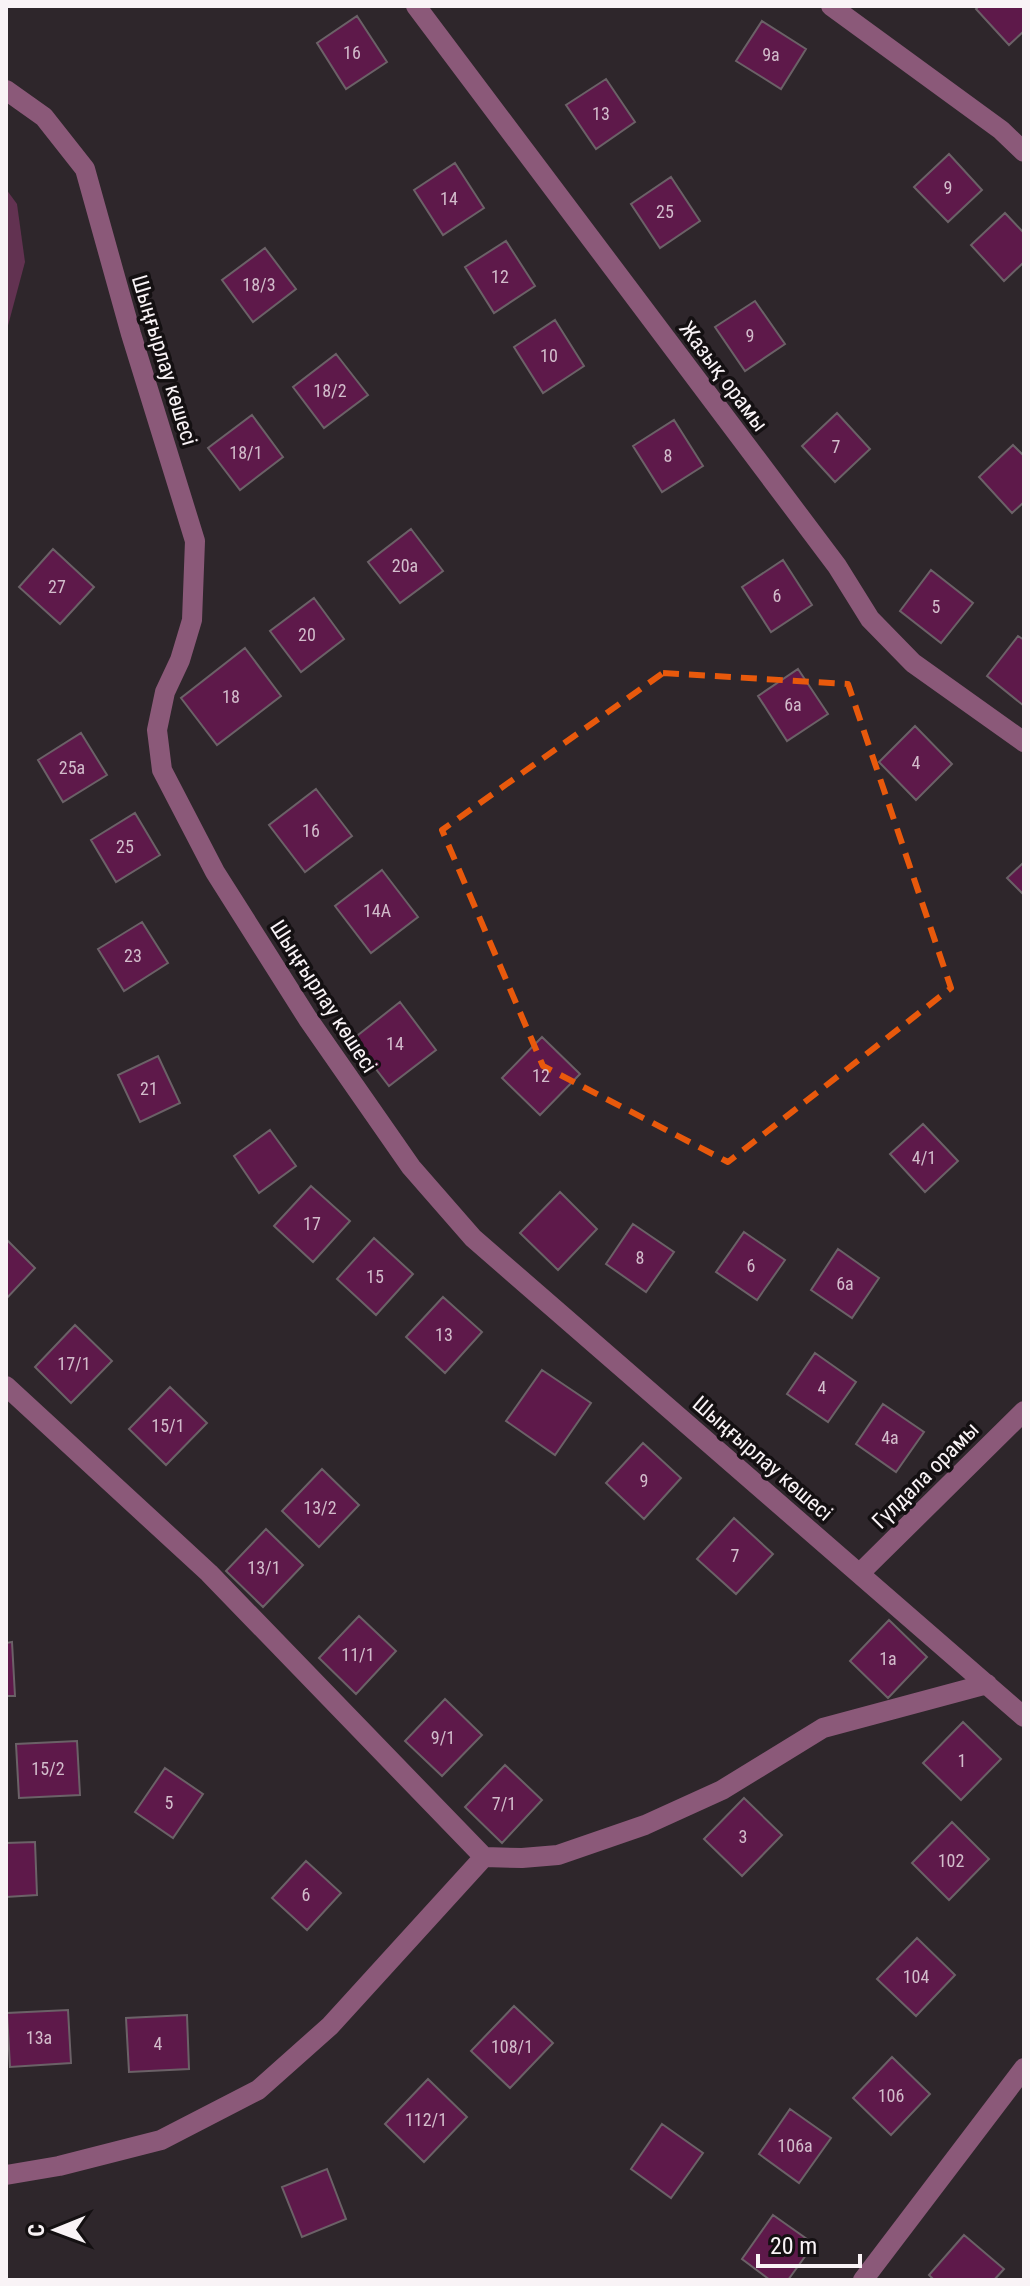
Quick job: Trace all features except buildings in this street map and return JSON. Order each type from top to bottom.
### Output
[{"type":"street","name":"Жазық орамы","points":[[416,6],[837,566],[870,619],[913,663],[1024,742]]},
{"type":"street","points":[[831,6],[1001,130],[1024,152]]},
{"type":"street","name":"Шыңғырлау көшесі","points":[[6,90],[44,117],[85,169],[131,334],[195,541],[192,620],[180,660],[165,692],[157,730],[162,770],[215,872],[308,1019],[411,1167],[473,1238],[1024,1717]]},
{"type":"street","points":[[6,1386],[209,1573],[484,1857],[558,1855],[631,1830],[722,1790],[823,1728],[987,1684]]},
{"type":"street","name":"Гүлдала орамы","points":[[860,1573],[1024,1411]]},
{"type":"street","points":[[6,2175],[59,2166],[161,2140],[258,2090],[330,2026],[484,1857]]},
{"type":"street","points":[[863,2280],[1024,2068]]},
{"type":"highlighted area","points":[[663,673],[848,684],[951,988],[728,1162],[543,1066],[442,830]]},
{"type":"shaded area","points":[[6,189],[17,204],[25,262],[6,333]]}]
